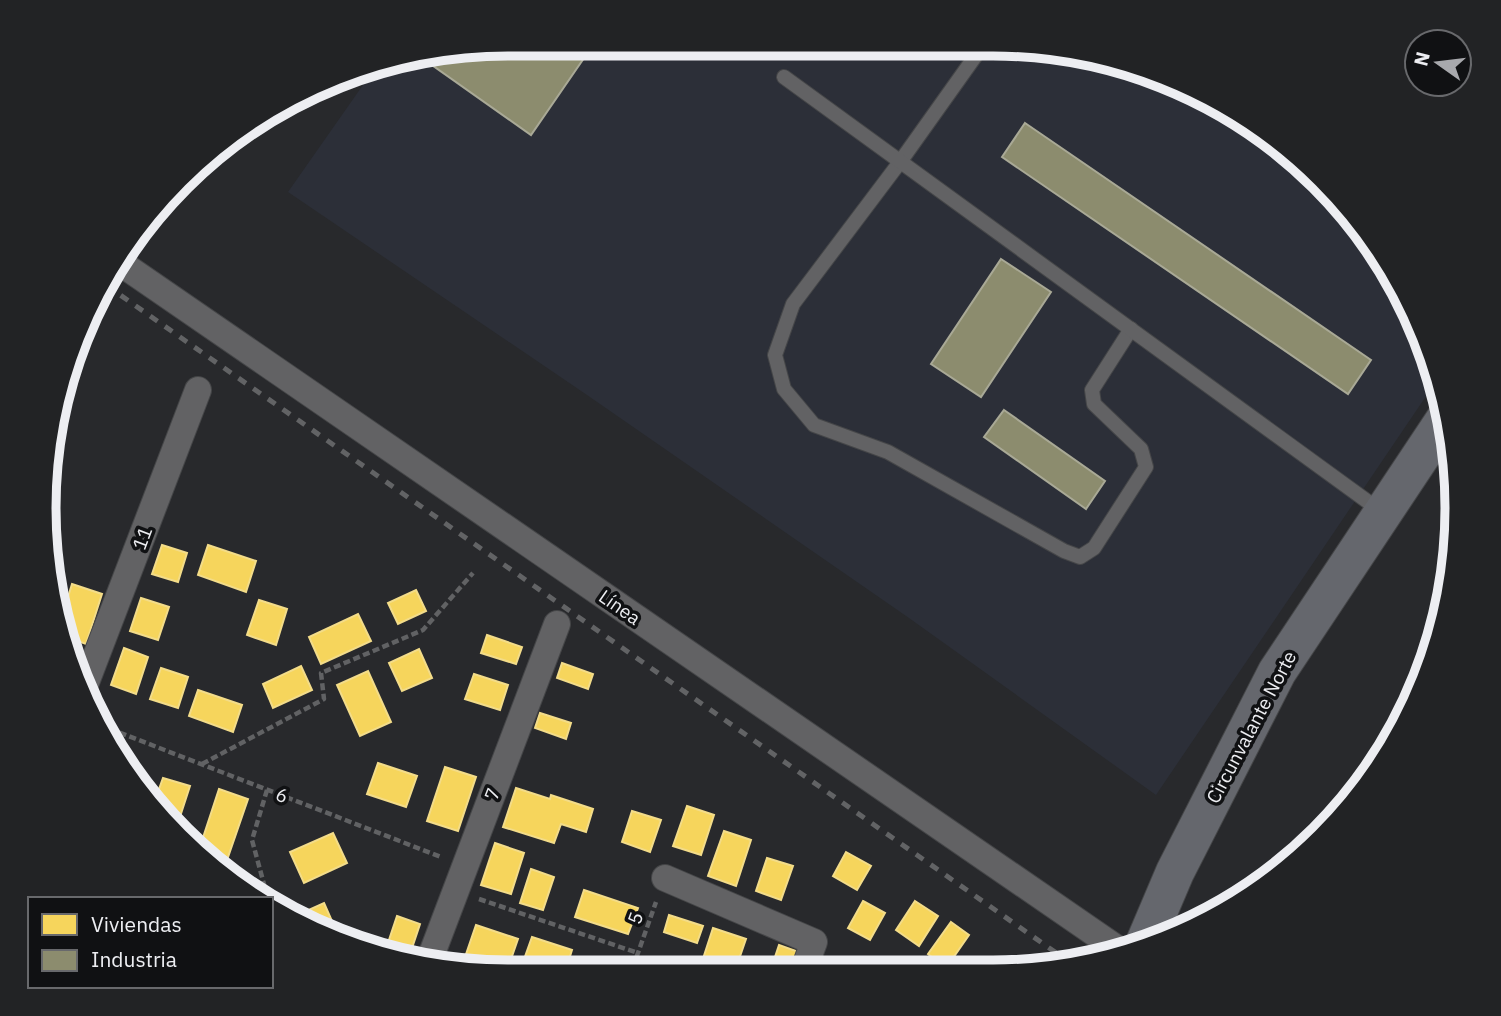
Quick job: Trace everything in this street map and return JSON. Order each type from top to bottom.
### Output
[{"type":"main road","name":"Circunvalante Norte","points":[[1150,932],[1175,872],[1277,672],[1438,430]]},
{"type":"street","name":"Línea","points":[[126,267],[1111,945]]},
{"type":"street","name":"11","points":[[88,676],[198,390]]},
{"type":"street","name":"7","points":[[432,953],[557,624]]},
{"type":"street","points":[[665,878],[814,942],[807,960]]},
{"type":"lane","points":[[975,56],[793,304],[775,355],[784,389],[814,425],[888,452],[1064,551],[1080,557],[1094,548],[1146,467],[1141,449],[1094,404],[1092,390],[1131,329]]},
{"type":"lane","points":[[784,77],[1383,513]]},
{"type":"path","points":[[201,764],[324,699],[321,673],[423,630],[473,573]]},
{"type":"path","name":"6","points":[[115,731],[465,866]]},
{"type":"path","points":[[265,889],[252,839],[267,790]]},
{"type":"path","name":"5","points":[[636,960],[665,878]]},
{"type":"path","points":[[455,891],[638,953]]},
{"type":"shaded area","points":[[508,56],[993,56],[1081,65],[1138,80],[1193,103],[1268,149],[1313,188],[1352,233],[1384,282],[1411,335],[1430,391],[1156,795],[909,618],[288,192],[368,79],[391,71],[449,60]]},
{"type":"building: Viviendas","points":[[162,545],[187,553],[178,582],[152,574]]},
{"type":"building: Viviendas","points":[[208,545],[256,561],[246,592],[198,575]]},
{"type":"building: Viviendas","points":[[72,584],[102,594],[86,644],[76,640],[66,603]]},
{"type":"building: Viviendas","points":[[416,590],[426,611],[398,624],[388,603]]},
{"type":"building: Viviendas","points":[[141,598],[169,607],[158,640],[130,631]]},
{"type":"building: Viviendas","points":[[259,600],[287,609],[276,645],[247,635]]},
{"type":"building: Viviendas","points":[[358,614],[371,641],[321,664],[309,637]]},
{"type":"building: Viviendas","points":[[487,635],[522,647],[516,664],[481,653]]},
{"type":"building: Viviendas","points":[[124,648],[148,657],[136,694],[111,685]]},
{"type":"building: Viviendas","points":[[419,649],[432,678],[402,691],[389,663]]},
{"type":"building: Viviendas","points":[[562,663],[593,674],[588,689],[557,678]]},
{"type":"building: Viviendas","points":[[301,666],[312,690],[273,708],[263,684]]},
{"type":"building: Viviendas","points":[[161,668],[188,677],[178,708],[150,699]]},
{"type":"building: Viviendas","points":[[368,671],[391,722],[360,736],[337,685]]},
{"type":"building: Viviendas","points":[[474,674],[508,685],[500,710],[465,699]]},
{"type":"building: Viviendas","points":[[198,690],[242,705],[233,732],[189,716]]},
{"type":"building: Viviendas","points":[[540,713],[571,723],[566,739],[535,728]]},
{"type":"building: Viviendas","points":[[378,763],[417,776],[406,807],[367,794]]},
{"type":"building: Viviendas","points":[[445,767],[476,777],[458,831],[427,821]]},
{"type":"building: Viviendas","points":[[163,778],[190,786],[179,819],[168,806],[157,793]]},
{"type":"building: Viviendas","points":[[516,788],[550,799],[551,795],[593,809],[586,832],[561,824],[554,843],[503,827]]},
{"type":"building: Viviendas","points":[[219,789],[248,799],[226,862],[202,841]]},
{"type":"building: Viviendas","points":[[687,806],[714,815],[701,855],[673,846]]},
{"type":"building: Viviendas","points":[[632,811],[661,820],[650,852],[622,842]]},
{"type":"building: Viviendas","points":[[724,831],[751,840],[736,886],[708,876]]},
{"type":"building: Viviendas","points":[[333,833],[347,863],[304,883],[290,852]]},
{"type":"building: Viviendas","points":[[495,843],[524,853],[511,894],[481,885]]},
{"type":"building: Viviendas","points":[[846,852],[871,866],[857,890],[833,876]]},
{"type":"building: Viviendas","points":[[767,858],[793,866],[781,900],[756,891]]},
{"type":"building: Viviendas","points":[[531,869],[554,877],[543,910],[520,903]]},
{"type":"building: Viviendas","points":[[584,890],[638,908],[628,934],[575,917]]},
{"type":"building: Viviendas","points":[[863,901],[885,913],[870,940],[848,928]]},
{"type":"building: Viviendas","points":[[915,901],[938,916],[919,946],[896,930]]},
{"type":"building: Viviendas","points":[[324,903],[334,925],[308,913],[305,911]]},
{"type":"building: Viviendas","points":[[669,915],[703,926],[697,943],[664,932]]},
{"type":"building: Viviendas","points":[[397,916],[420,924],[412,949],[388,944]]},
{"type":"building: Viviendas","points":[[951,922],[969,935],[952,960],[936,960],[928,954]]},
{"type":"building: Viviendas","points":[[476,925],[518,939],[511,960],[465,958]]},
{"type":"building: Viviendas","points":[[713,928],[746,939],[739,960],[703,960]]},
{"type":"building: Viviendas","points":[[532,937],[572,950],[569,960],[524,960]]},
{"type":"building: Viviendas","points":[[779,945],[799,952],[796,960],[774,960]]},
{"type":"building: Industria","points":[[585,56],[531,135],[430,63],[478,57]]},
{"type":"building: Industria","points":[[1025,123],[1371,360],[1348,394],[1002,157]]},
{"type":"building: Industria","points":[[1001,259],[1051,292],[981,397],[931,364]]},
{"type":"building: Industria","points":[[1004,410],[1105,481],[1086,509],[984,437]]},
{"type":"railway","points":[[113,290],[1059,955]]}]
